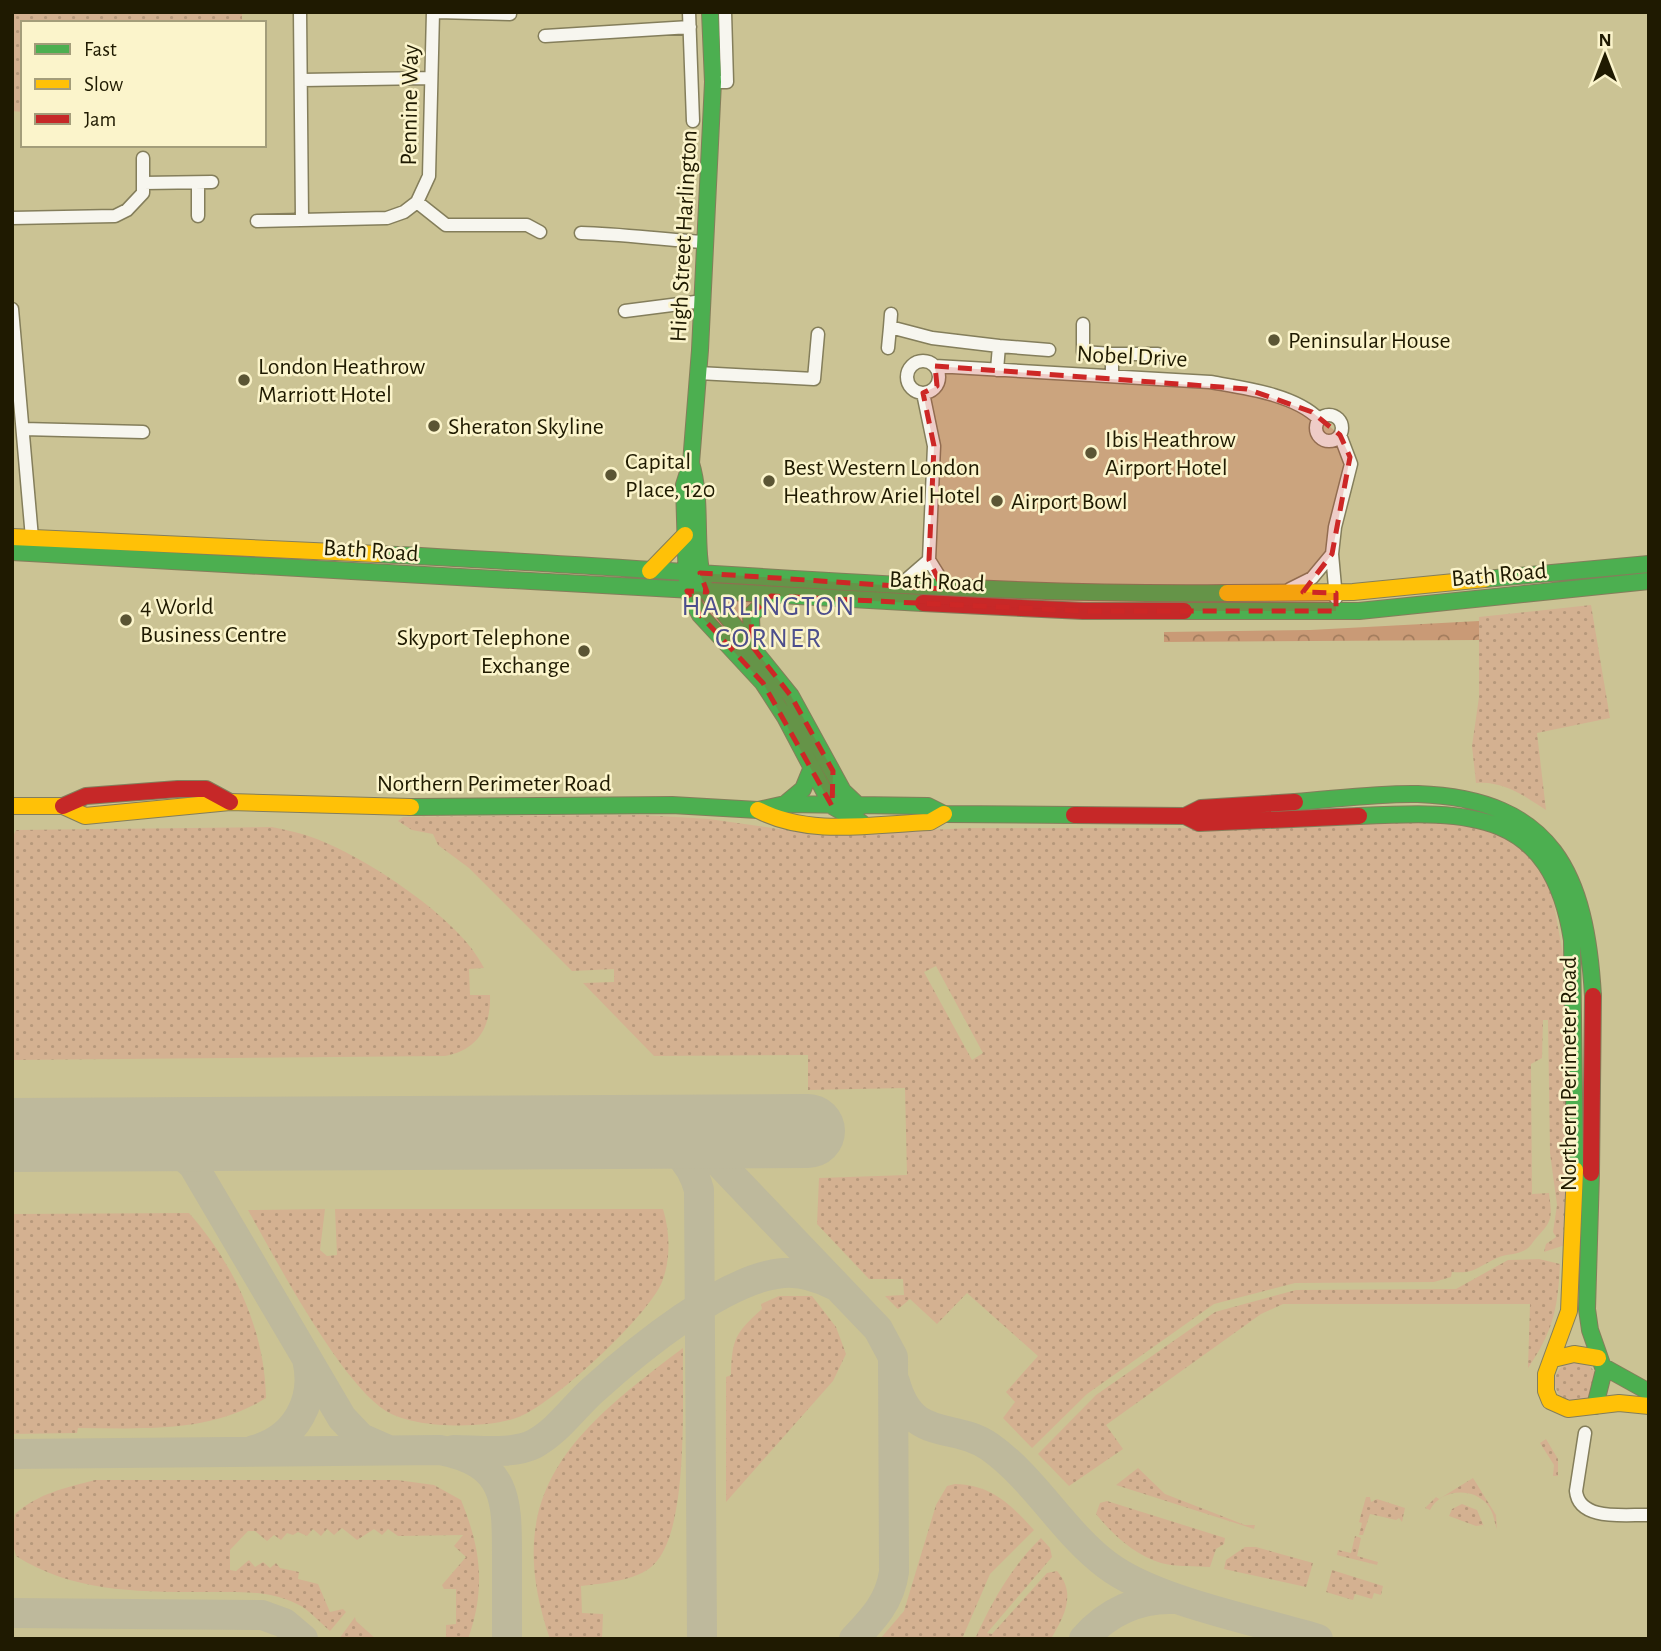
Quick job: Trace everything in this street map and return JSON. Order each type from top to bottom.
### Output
[{"type":"main road","name":"High Street Harlington","points":[[710,12],[713,82],[706,242],[691,463],[684,485],[685,536],[692,573],[722,614],[791,696],[843,791],[861,815]]},
{"type":"main road","name":"High Street Harlington","points":[[687,591],[697,551],[698,481],[691,463]]},
{"type":"main road","points":[[650,571],[685,536]]},
{"type":"main road","name":"Bath Road","points":[[12,537],[472,558],[947,589],[1119,594],[1281,594],[1336,586],[1649,564]]},
{"type":"main road","name":"Bath Road","points":[[12,552],[771,596],[1083,611],[1359,611],[1649,581]]},
{"type":"main road","points":[[687,591],[700,615],[763,683],[813,767],[832,806],[861,815]]},
{"type":"main road","points":[[751,646],[751,615],[771,596]]},
{"type":"main road","points":[[785,804],[803,789],[813,767]]},
{"type":"main road","points":[[819,826],[832,806],[833,771]]},
{"type":"main road","name":"Northern Perimeter Road","points":[[12,806],[63,806],[86,796],[206,789],[230,802],[358,807],[672,805],[758,810],[785,804],[832,806]]},
{"type":"main road","name":"Northern Perimeter Road","points":[[758,810],[781,822],[819,826],[861,815],[930,822],[944,814],[1185,816],[1201,808],[1418,794],[1449,795],[1510,813],[1537,831],[1559,854],[1576,883],[1593,958],[1594,1094],[1587,1296],[1589,1325],[1601,1362]]},
{"type":"main road","name":"Northern Perimeter Road","points":[[1185,816],[1199,824],[1417,813],[1468,816],[1490,821],[1515,834],[1537,852],[1553,872],[1567,908],[1572,940],[1575,1193],[1571,1290],[1564,1329],[1553,1359]]},
{"type":"main road","points":[[1649,1392],[1601,1362],[1574,1354],[1553,1359],[1546,1380],[1553,1402],[1559,1408],[1572,1411],[1623,1403],[1649,1406]]},
{"type":"main road","points":[[1595,1406],[1601,1362]]},
{"type":"street","points":[[300,12],[302,219]]},
{"type":"street","points":[[435,12],[510,14]]},
{"type":"street","name":"Pennine Way","points":[[257,221],[387,218],[404,212],[417,202],[423,193],[430,167],[429,78],[435,12]]},
{"type":"street","points":[[689,12],[692,115],[712,109]]},
{"type":"street","points":[[713,82],[727,82],[725,12]]},
{"type":"street","points":[[545,36],[690,27]]},
{"type":"street","points":[[302,80],[429,78]]},
{"type":"street","points":[[12,218],[116,216],[127,210],[143,193],[143,158]]},
{"type":"street","points":[[143,183],[205,182],[198,216]]},
{"type":"street","points":[[417,202],[446,225],[527,225],[540,232]]},
{"type":"street","points":[[581,233],[628,234],[660,240],[706,242]]},
{"type":"street","points":[[625,311],[703,301]]},
{"type":"street","points":[[12,309],[32,538]]},
{"type":"street","points":[[888,348],[890,321],[932,338],[1049,350]]},
{"type":"street","points":[[1083,324],[1083,352],[1158,354]]},
{"type":"street","points":[[698,373],[814,379],[818,334]]},
{"type":"street","points":[[997,370],[999,346]]},
{"type":"street","points":[[1112,354],[1112,375]]},
{"type":"street","points":[[919,360],[935,366],[939,375],[937,386],[923,393],[909,386],[908,370],[919,360]]},
{"type":"street","name":"Nobel Drive","points":[[935,366],[1210,382],[1291,402],[1312,412],[1319,419]]},
{"type":"street","points":[[923,393],[934,446],[929,560],[947,589]]},
{"type":"street","points":[[1336,611],[1332,554],[1335,527],[1351,464],[1340,435],[1342,426],[1338,419],[1326,415],[1319,419],[1315,430],[1322,440],[1334,440],[1340,435]]},
{"type":"street","points":[[23,429],[89,424],[143,432]]},
{"type":"street","points":[[1281,594],[1312,578],[1332,554]]},
{"type":"street","points":[[899,586],[929,560]]},
{"type":"street","points":[[1585,1433],[1576,1491],[1578,1500],[1596,1513],[1649,1514]]},
{"type":"highlighted area","points":[[935,366],[1247,389],[1312,412],[1340,435],[1350,457],[1332,554],[1303,592],[1336,593],[1336,611],[1083,611],[771,596],[751,615],[752,646],[791,696],[833,771],[832,806],[763,683],[700,615],[687,591],[707,592],[700,573],[943,589],[929,560],[934,446],[923,393],[937,386]]},
{"type":"shaded area","points":[[12,12],[242,12],[242,21],[21,21],[21,112],[12,111]]},
{"type":"shaded area","points":[[1591,605],[1610,718],[1537,733],[1546,810],[1504,787],[1476,783],[1472,746],[1479,697],[1479,617]]},
{"type":"shaded area","points":[[642,815],[709,819],[800,832],[845,834],[970,828],[1295,828],[1400,821],[1459,823],[1490,830],[1525,852],[1551,888],[1566,972],[1568,1244],[1544,1252],[1546,1244],[1556,1237],[1553,1232],[1557,1205],[1550,1153],[1548,1020],[1543,1020],[1542,1058],[1531,1064],[1532,1194],[1549,1193],[1551,1212],[1546,1226],[1528,1248],[1500,1257],[1471,1271],[1452,1272],[1451,1277],[1434,1282],[1295,1283],[1214,1304],[1087,1394],[1032,1448],[1003,1418],[1015,1402],[1006,1392],[1038,1356],[967,1293],[937,1324],[910,1299],[898,1309],[885,1296],[904,1295],[903,1279],[869,1279],[817,1224],[819,1178],[907,1175],[905,1088],[808,1090],[808,1055],[654,1056],[583,983],[614,982],[614,969],[572,971],[469,868],[438,845],[433,834],[412,830],[398,821],[403,817]],"holes":[[[936,966],[983,1053],[972,1060],[924,972]]]},
{"type":"shaded area","points":[[272,827],[314,838],[358,859],[409,891],[455,930],[484,968],[469,969],[470,995],[490,995],[485,1027],[474,1042],[445,1056],[12,1060],[12,839],[16,830]]},
{"type":"shaded area","points":[[325,1209],[320,1250],[327,1256],[337,1255],[335,1209],[663,1209],[668,1236],[667,1264],[662,1282],[639,1316],[597,1358],[552,1397],[532,1410],[503,1422],[431,1424],[398,1417],[386,1411],[368,1396],[349,1374],[310,1318],[248,1210]]},
{"type":"shaded area","points":[[189,1213],[220,1254],[244,1299],[260,1348],[266,1398],[244,1410],[198,1423],[151,1428],[78,1428],[77,1433],[12,1434],[12,1214]]},
{"type":"shaded area","points":[[1539,1259],[1560,1264],[1558,1294],[1549,1331],[1528,1368],[1530,1304],[1283,1304],[1261,1314],[1106,1425],[1123,1449],[1069,1486],[1038,1454],[1096,1395],[1215,1312],[1296,1290],[1456,1289],[1508,1260]]},
{"type":"shaded area","points":[[779,1296],[812,1296],[836,1327],[846,1354],[833,1381],[726,1502],[726,1377],[731,1375],[734,1345],[746,1324],[762,1309],[761,1304]]},
{"type":"shaded area","points":[[683,1348],[682,1459],[674,1518],[667,1543],[657,1561],[642,1573],[622,1580],[581,1586],[582,1613],[603,1614],[602,1639],[550,1639],[537,1588],[534,1543],[541,1504],[556,1469],[580,1437],[609,1407]]},
{"type":"shaded area","points":[[1576,1361],[1591,1367],[1597,1382],[1591,1397],[1576,1403],[1561,1397],[1555,1382],[1561,1367]]},
{"type":"shaded area","points":[[1546,1439],[1558,1459],[1558,1476],[1553,1476],[1554,1465],[1540,1443]]},
{"type":"shaded area","points":[[1138,1468],[1165,1494],[1245,1525],[1255,1525],[1254,1529],[1116,1485]]},
{"type":"shaded area","points":[[1473,1478],[1496,1515],[1497,1529],[1487,1504],[1473,1495],[1449,1494],[1435,1503],[1430,1510],[1425,1508],[1436,1497],[1439,1499]]},
{"type":"shaded area","points":[[95,1480],[397,1480],[434,1485],[461,1500],[477,1552],[479,1586],[468,1639],[446,1639],[446,1625],[456,1624],[456,1589],[444,1589],[442,1585],[466,1557],[454,1546],[463,1535],[398,1536],[388,1529],[382,1535],[374,1529],[357,1540],[342,1528],[334,1535],[327,1529],[321,1536],[313,1529],[307,1536],[298,1532],[293,1535],[287,1533],[281,1540],[274,1535],[267,1541],[255,1531],[248,1531],[230,1550],[230,1570],[236,1571],[249,1560],[255,1567],[263,1562],[270,1568],[276,1563],[280,1568],[299,1572],[298,1579],[318,1584],[330,1612],[343,1609],[346,1612],[330,1631],[301,1606],[276,1596],[242,1592],[158,1592],[109,1588],[61,1577],[16,1556],[12,1541],[15,1514],[43,1496]]},
{"type":"shaded area","points":[[955,1484],[990,1492],[1017,1512],[1034,1530],[990,1574],[962,1639],[880,1639],[904,1611],[936,1505],[947,1486]]},
{"type":"shaded area","points":[[1366,1497],[1370,1497],[1371,1502],[1377,1499],[1405,1508],[1402,1522],[1399,1518],[1396,1520],[1370,1514],[1363,1535],[1359,1535],[1362,1523],[1359,1522]]},
{"type":"shaded area","points":[[1107,1501],[1225,1538],[1224,1544],[1216,1549],[1210,1567],[1173,1565],[1152,1560],[1125,1543],[1096,1514],[1100,1503]]},
{"type":"shaded area","points":[[1462,1504],[1477,1510],[1485,1529],[1483,1525],[1476,1526],[1449,1516],[1452,1509]]},
{"type":"shaded area","points":[[1355,1536],[1361,1538],[1357,1556],[1378,1562],[1377,1565],[1337,1555],[1338,1550],[1351,1553]]},
{"type":"shaded area","points":[[1041,1538],[1050,1548],[1052,1557],[987,1633],[992,1634],[1047,1573],[1057,1571],[1063,1580],[1067,1597],[1064,1613],[1051,1639],[975,1639],[1003,1586]]},
{"type":"shaded area","points":[[1245,1547],[1256,1547],[1313,1563],[1306,1587],[1224,1569],[1226,1560]]},
{"type":"shaded area","points":[[1332,1570],[1383,1586],[1381,1595],[1374,1593],[1372,1599],[1355,1594],[1353,1600],[1326,1592]]},
{"type":"shaded area","points":[[355,1617],[356,1621],[376,1639],[339,1639]]},
{"type":"green space","points":[[1479,621],[1479,640],[1164,642],[1164,632],[1310,630]]},
{"type":"taxiway","points":[[637,1132],[659,1140],[677,1152],[690,1168],[699,1190],[702,1639]]},
{"type":"taxiway","points":[[667,1132],[690,1138],[705,1148],[878,1329],[893,1357],[894,1572],[885,1600],[854,1639]]},
{"type":"taxiway","points":[[141,1135],[175,1148],[193,1165],[342,1418],[361,1438],[386,1449]]},
{"type":"taxiway","points":[[454,1450],[505,1451],[534,1444],[551,1433],[593,1390],[656,1337],[734,1288],[783,1273],[809,1275],[834,1285]]},
{"type":"taxiway","points":[[254,1450],[281,1437],[300,1416],[309,1389],[307,1359]]},
{"type":"taxiway","points":[[895,1382],[902,1402],[912,1415],[935,1428],[976,1439],[990,1447],[1021,1474],[1091,1552],[1127,1578],[1208,1609],[1318,1639]]},
{"type":"taxiway","points":[[12,1454],[440,1450],[462,1456],[479,1464],[491,1475],[504,1502],[507,1537],[507,1639]]},
{"type":"taxiway","points":[[1084,1639],[1103,1621],[1124,1608],[1148,1601],[1173,1599]]},
{"type":"taxiway","points":[[12,1613],[262,1615],[284,1623],[303,1639]]},
{"type":"runway","points":[[12,1135],[808,1131]]},
{"type":"traffic: fast","points":[[687,587],[684,485],[691,463],[700,350],[713,82],[710,12]]},
{"type":"traffic: fast","points":[[691,463],[697,493],[699,555],[704,585]]},
{"type":"traffic: fast","points":[[12,552],[923,603]]},
{"type":"traffic: fast","points":[[378,554],[1014,590],[1227,593]]},
{"type":"traffic: fast","points":[[1485,579],[1649,564]]},
{"type":"traffic: fast","points":[[1184,611],[1359,611],[1649,581]]},
{"type":"traffic: fast","points":[[687,591],[700,615],[763,683],[785,717],[832,806],[862,823]]},
{"type":"traffic: fast","points":[[707,592],[791,696],[843,791],[860,807]]},
{"type":"traffic: fast","points":[[752,646],[751,615],[771,596]]},
{"type":"traffic: fast","points":[[785,804],[803,789],[812,767]]},
{"type":"traffic: fast","points":[[1295,802],[1418,794],[1464,799],[1502,811],[1531,828],[1554,852],[1570,880],[1582,914],[1593,996]]},
{"type":"traffic: fast","points":[[411,807],[672,805],[758,810],[785,804],[928,806],[944,814],[1074,815]]},
{"type":"traffic: fast","points":[[1359,816],[1399,814],[1470,818],[1499,827],[1525,841],[1545,864],[1561,897],[1572,940],[1575,1170]]},
{"type":"traffic: fast","points":[[1591,1173],[1587,1309],[1590,1330],[1604,1370],[1595,1406]]},
{"type":"traffic: fast","points":[[1604,1367],[1649,1392]]},
{"type":"traffic: slow","points":[[650,571],[685,535]]},
{"type":"traffic: slow","points":[[12,537],[378,554]]},
{"type":"traffic: slow","points":[[1227,593],[1353,592],[1485,579]]},
{"type":"traffic: slow","points":[[12,806],[63,806],[85,816],[230,802],[411,807]]},
{"type":"traffic: slow","points":[[758,810],[799,824],[842,827],[930,822],[944,814]]},
{"type":"traffic: slow","points":[[1575,1170],[1569,1311],[1546,1374],[1546,1391],[1550,1401],[1568,1409],[1619,1403],[1649,1406]]},
{"type":"traffic: slow","points":[[1553,1359],[1574,1354],[1598,1358]]},
{"type":"traffic: jam","points":[[923,603],[1083,611],[1184,611]]},
{"type":"traffic: jam","points":[[63,806],[86,796],[178,789],[206,789],[230,802]]},
{"type":"traffic: jam","points":[[1074,815],[1185,816],[1201,808],[1295,802]]},
{"type":"traffic: jam","points":[[1185,816],[1199,823],[1359,816]]},
{"type":"traffic: jam","points":[[1591,1173],[1593,996]]},
{"type":"place","name":"Peninsular House","points":[[1274,340]]},
{"type":"place","name":"London Heathrow Marriott Hotel","points":[[244,380]]},
{"type":"place","name":"Sheraton Skyline","points":[[434,426]]},
{"type":"place","name":"Ibis Heathrow Airport Hotel","points":[[1091,453]]},
{"type":"place","name":"Capital Place, 120","points":[[611,475]]},
{"type":"place","name":"Best Western London Heathrow Ariel Hotel","points":[[769,481]]},
{"type":"place","name":"Airport Bowl","points":[[997,501]]},
{"type":"place","name":"4 World Business Centre","points":[[126,620]]},
{"type":"place","name":"Skyport Telephone Exchange","points":[[584,651]]},
{"type":"district","name":"HARLINGTON CORNER","points":[[769,621]]}]
